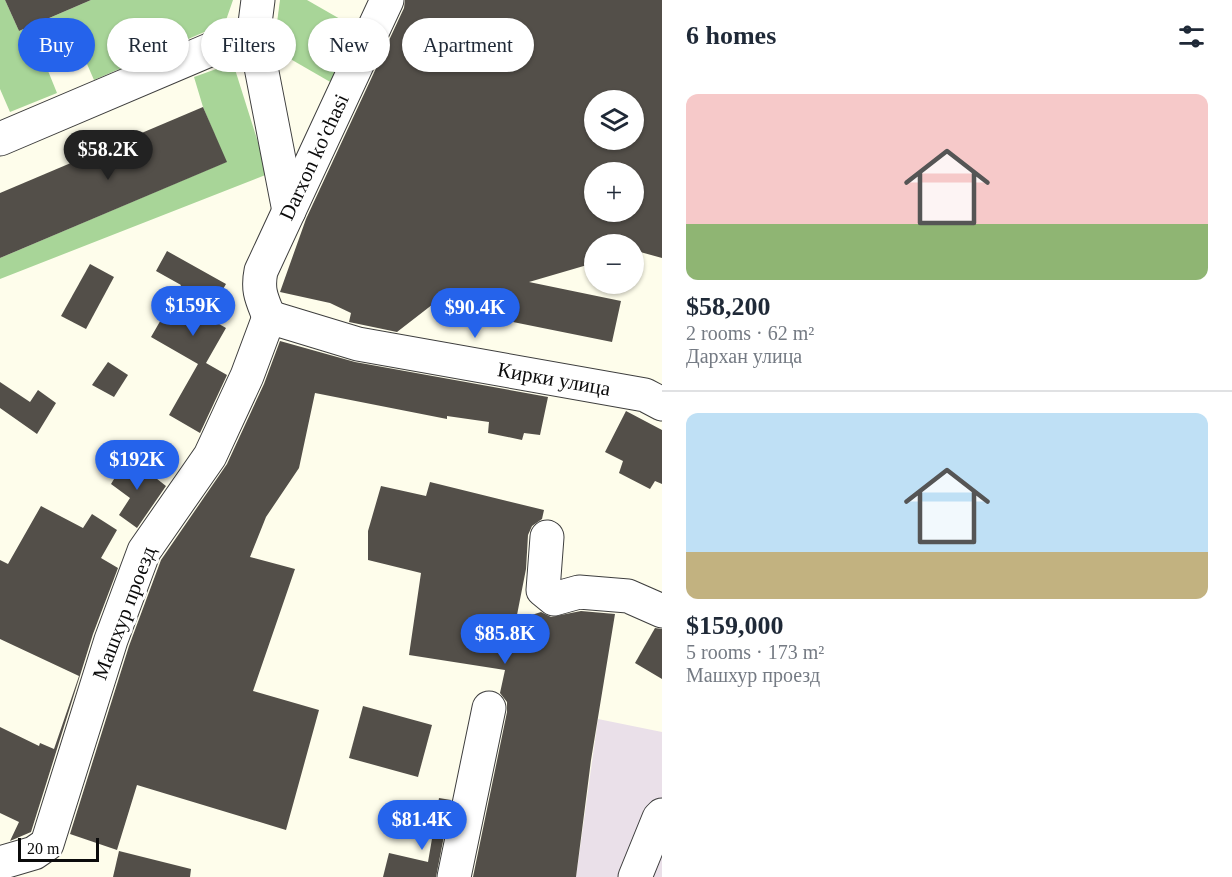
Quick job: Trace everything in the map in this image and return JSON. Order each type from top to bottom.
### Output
[{"type":"street","name":"Darxon ko'chasi","points":[[269,317],[259,294],[261,271],[387,0]]},
{"type":"street","points":[[0,139],[256,16],[289,211]]},
{"type":"street","name":"Кирки улица","points":[[269,317],[358,344],[645,395],[662,404]]},
{"type":"street","name":"Машхур проезд","points":[[0,863],[24,857],[47,844],[111,640],[144,551],[210,456],[247,375],[269,317]]},
{"type":"street","points":[[547,537],[543,590],[554,599],[579,592],[628,596],[662,611]]},
{"type":"street","points":[[454,877],[489,708]]},
{"type":"street","points":[[635,877],[662,815]]},
{"type":"shaded area","points":[[598,719],[662,732],[662,877],[576,877]]},
{"type":"green space","points":[[0,0],[5,0],[18,29],[18,72],[48,72],[57,93],[10,112],[0,89]]},
{"type":"green space","points":[[91,0],[233,0],[227,18],[201,18],[201,33],[189,39],[189,18],[107,18],[107,72],[112,72],[94,80],[91,72],[95,72],[95,18],[49,18]]},
{"type":"green space","points":[[280,0],[307,0],[338,18],[308,18],[308,69],[296,62],[296,18],[278,18]]},
{"type":"green space","points":[[208,72],[236,72],[268,174],[0,279],[0,258],[226,162],[203,107],[194,77]]},
{"type":"green space","points":[[313,72],[338,72],[332,83]]},
{"type":"building","points":[[5,0],[91,0],[49,18],[18,18],[18,29]]},
{"type":"building","points":[[405,0],[662,0],[662,258],[644,253],[644,234],[584,234],[584,266],[529,282],[621,301],[612,342],[508,321],[512,300],[437,301],[397,332],[349,322],[351,313],[330,303],[280,292],[306,219],[374,72],[390,72],[390,38],[404,8]]},
{"type":"building","points":[[203,107],[227,162],[0,258],[0,193]]},
{"type":"building","points":[[167,251],[226,284],[207,317],[226,328],[206,363],[227,375],[200,433],[169,415],[198,364],[151,337],[181,285],[156,271]]},
{"type":"building","points":[[90,264],[114,277],[86,329],[61,316]]},
{"type":"building","points":[[280,341],[355,362],[548,397],[540,435],[524,433],[522,440],[488,433],[489,422],[447,416],[447,419],[315,393],[299,468],[266,517],[250,557],[295,569],[253,691],[319,710],[286,830],[137,785],[117,850],[70,834],[129,646],[161,560],[227,464],[264,384]]},
{"type":"building","points":[[108,362],[128,375],[114,397],[92,385]]},
{"type":"building","points":[[0,382],[30,402],[38,390],[56,403],[37,434],[0,408]]},
{"type":"building","points":[[626,411],[662,430],[662,484],[655,481],[650,489],[619,473],[623,461],[605,452]]},
{"type":"building","points":[[128,456],[166,486],[137,528],[119,515],[130,498],[111,484]]},
{"type":"building","points":[[430,482],[544,510],[542,519],[532,526],[528,535],[526,569],[516,620],[541,612],[551,617],[581,611],[615,614],[591,760],[576,877],[473,877],[507,712],[507,702],[500,693],[505,670],[409,655],[421,573],[368,560],[368,531],[381,486],[426,496]]},
{"type":"building","points":[[41,506],[83,528],[92,514],[117,530],[101,558],[118,568],[93,634],[31,832],[10,841],[19,822],[0,813],[0,727],[39,746],[40,743],[54,749],[79,676],[0,639],[0,560],[8,564]]},
{"type":"building","points":[[655,628],[662,629],[662,679],[635,663]]},
{"type":"building","points":[[363,706],[432,725],[418,777],[349,758]]},
{"type":"building","points":[[439,798],[451,800],[436,877],[383,877],[389,853],[428,862]]},
{"type":"building","points":[[119,851],[191,869],[190,877],[113,877]]}]
